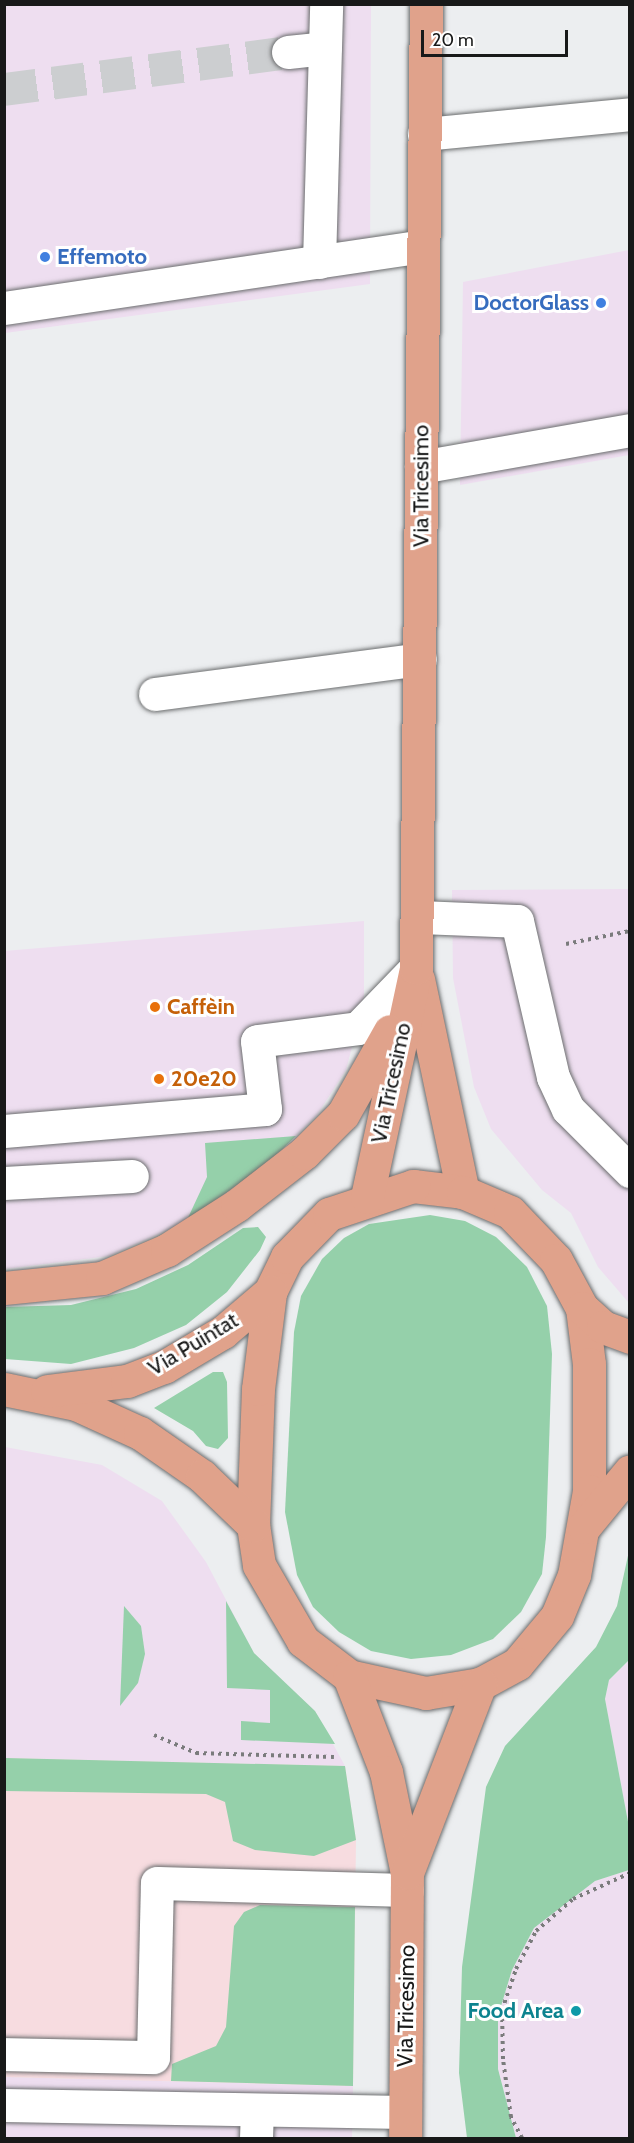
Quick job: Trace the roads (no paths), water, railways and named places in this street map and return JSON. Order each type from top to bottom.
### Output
[{"type":"main road","name":"Via Tricesimo","points":[[367,1197],[416,968],[426,4]]},
{"type":"main road","name":"Via Tricesimo","points":[[416,968],[463,1192]]},
{"type":"main road","points":[[4,1288],[102,1278],[167,1250],[237,1206],[343,1114],[379,1057],[416,968]]},
{"type":"main road","points":[[582,1308],[589,1375],[584,1527],[574,1575],[542,1640],[517,1664],[480,1684],[426,1693],[349,1676],[303,1641],[278,1607],[259,1565],[253,1526],[258,1389],[270,1292],[302,1237],[329,1214],[367,1197],[413,1185],[463,1192],[510,1212],[556,1260],[582,1308],[603,1327],[630,1337]]},
{"type":"main road","name":"Via Puintat","points":[[4,1389],[38,1392],[127,1381],[164,1367],[223,1332],[270,1292]]},
{"type":"main road","name":"Via Puintat","points":[[38,1392],[140,1433],[202,1476],[253,1526]]},
{"type":"main road","points":[[584,1527],[630,1471]]},
{"type":"main road","name":"Via Tricesimo","points":[[349,1676],[386,1772],[407,1882],[405,2125]]},
{"type":"main road","name":"Via Tricesimo","points":[[407,1882],[480,1684]]},
{"type":"lane","points":[[319,262],[326,4]]},
{"type":"lane","points":[[288,52],[325,48]]},
{"type":"lane","points":[[424,134],[630,114]]},
{"type":"lane","points":[[4,308],[422,246]]},
{"type":"lane","points":[[421,467],[630,430]]},
{"type":"lane","points":[[155,694],[420,659]]},
{"type":"lane","points":[[417,917],[517,921],[553,1077],[568,1109],[630,1172]]},
{"type":"lane","points":[[4,1131],[265,1109],[257,1041],[358,1028],[416,968]]},
{"type":"lane","points":[[4,1183],[132,1176]]},
{"type":"lane","points":[[4,2054],[153,2057],[157,1883],[407,1882]]},
{"type":"lane","points":[[4,2105],[257,2125],[405,2125]]},
{"type":"tunnel","points":[[4,89],[288,52]]},
{"type":"place","name":"Effemoto","points":[[45,257]]},
{"type":"place","name":"DoctorGlass","points":[[601,303]]},
{"type":"place","name":"Caffèin","points":[[155,1007]]},
{"type":"place","name":"20e20","points":[[159,1079]]},
{"type":"place","name":"Food Area","points":[[576,2011]]}]
